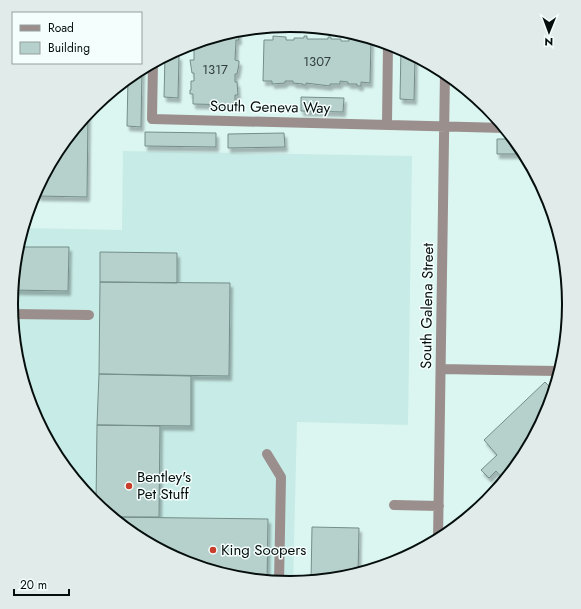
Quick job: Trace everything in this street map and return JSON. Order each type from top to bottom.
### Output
[{"type":"street","points":[[387,124],[388,50]]},
{"type":"street","name":"South Geneva Way","points":[[154,69],[152,120],[387,124],[497,128]]},
{"type":"street","name":"South Galena Street","points":[[438,533],[445,80]]},
{"type":"street","points":[[19,314],[89,315]]},
{"type":"street","points":[[441,369],[555,371]]},
{"type":"street","points":[[267,454],[282,477],[279,576]]},
{"type":"street","points":[[394,505],[438,506]]},
{"type":"shaded area","points":[[123,151],[412,156],[408,425],[297,422],[293,577],[255,575],[203,563],[170,549],[139,531],[111,509],[86,484],[64,456],[46,425],[32,392],[20,340],[18,304],[20,269],[29,228],[122,230]]},
{"type":"building","points":[[273,36],[286,37],[286,40],[294,40],[294,38],[304,38],[304,36],[307,36],[307,39],[328,39],[328,37],[331,37],[331,39],[341,39],[341,41],[349,41],[349,38],[371,44],[370,83],[361,82],[361,86],[357,86],[357,84],[348,84],[348,82],[340,81],[340,84],[330,84],[330,86],[306,83],[306,85],[303,85],[293,83],[293,81],[272,84],[272,81],[263,81],[264,40],[273,40]]},
{"type":"building","points":[[239,37],[239,40],[236,40],[235,60],[239,61],[239,64],[237,74],[235,74],[238,95],[235,95],[235,105],[193,104],[193,94],[190,94],[190,90],[191,81],[194,81],[194,73],[192,73],[190,60],[194,60],[194,50]]},
{"type":"building","points":[[179,56],[178,98],[164,97],[165,63]]},
{"type":"building","points":[[401,56],[415,62],[414,100],[400,99]]},
{"type":"building","points":[[142,76],[141,127],[127,126],[128,86]]},
{"type":"building","points":[[301,97],[344,98],[343,112],[301,111]]},
{"type":"building","points":[[88,123],[87,197],[41,196],[64,153]]},
{"type":"building","points":[[145,132],[216,133],[216,147],[145,146]]},
{"type":"building","points":[[284,133],[285,147],[228,148],[228,134]]},
{"type":"building","points":[[497,139],[507,139],[518,154],[497,154]]},
{"type":"building","points":[[24,247],[69,247],[68,291],[19,290],[20,269]]},
{"type":"building","points":[[100,252],[177,253],[177,283],[100,282]]},
{"type":"building","points":[[100,282],[230,283],[229,376],[99,374]]},
{"type":"building","points":[[99,374],[191,376],[191,426],[97,425]]},
{"type":"building","points":[[545,382],[550,387],[535,425],[517,456],[501,477],[496,471],[489,478],[481,470],[497,455],[484,440]]},
{"type":"building","points":[[97,425],[160,426],[159,517],[120,517],[96,495]]},
{"type":"building","name":"King Soopers","points":[[120,517],[268,519],[267,576],[237,572],[203,563],[170,549],[139,531]]},
{"type":"building","points":[[312,527],[359,528],[358,569],[326,575],[311,576]]},
{"type":"place","name":"Bentley's Pet Stuff","points":[[129,486]]},
{"type":"place","name":"King Soopers","points":[[213,550]]}]
